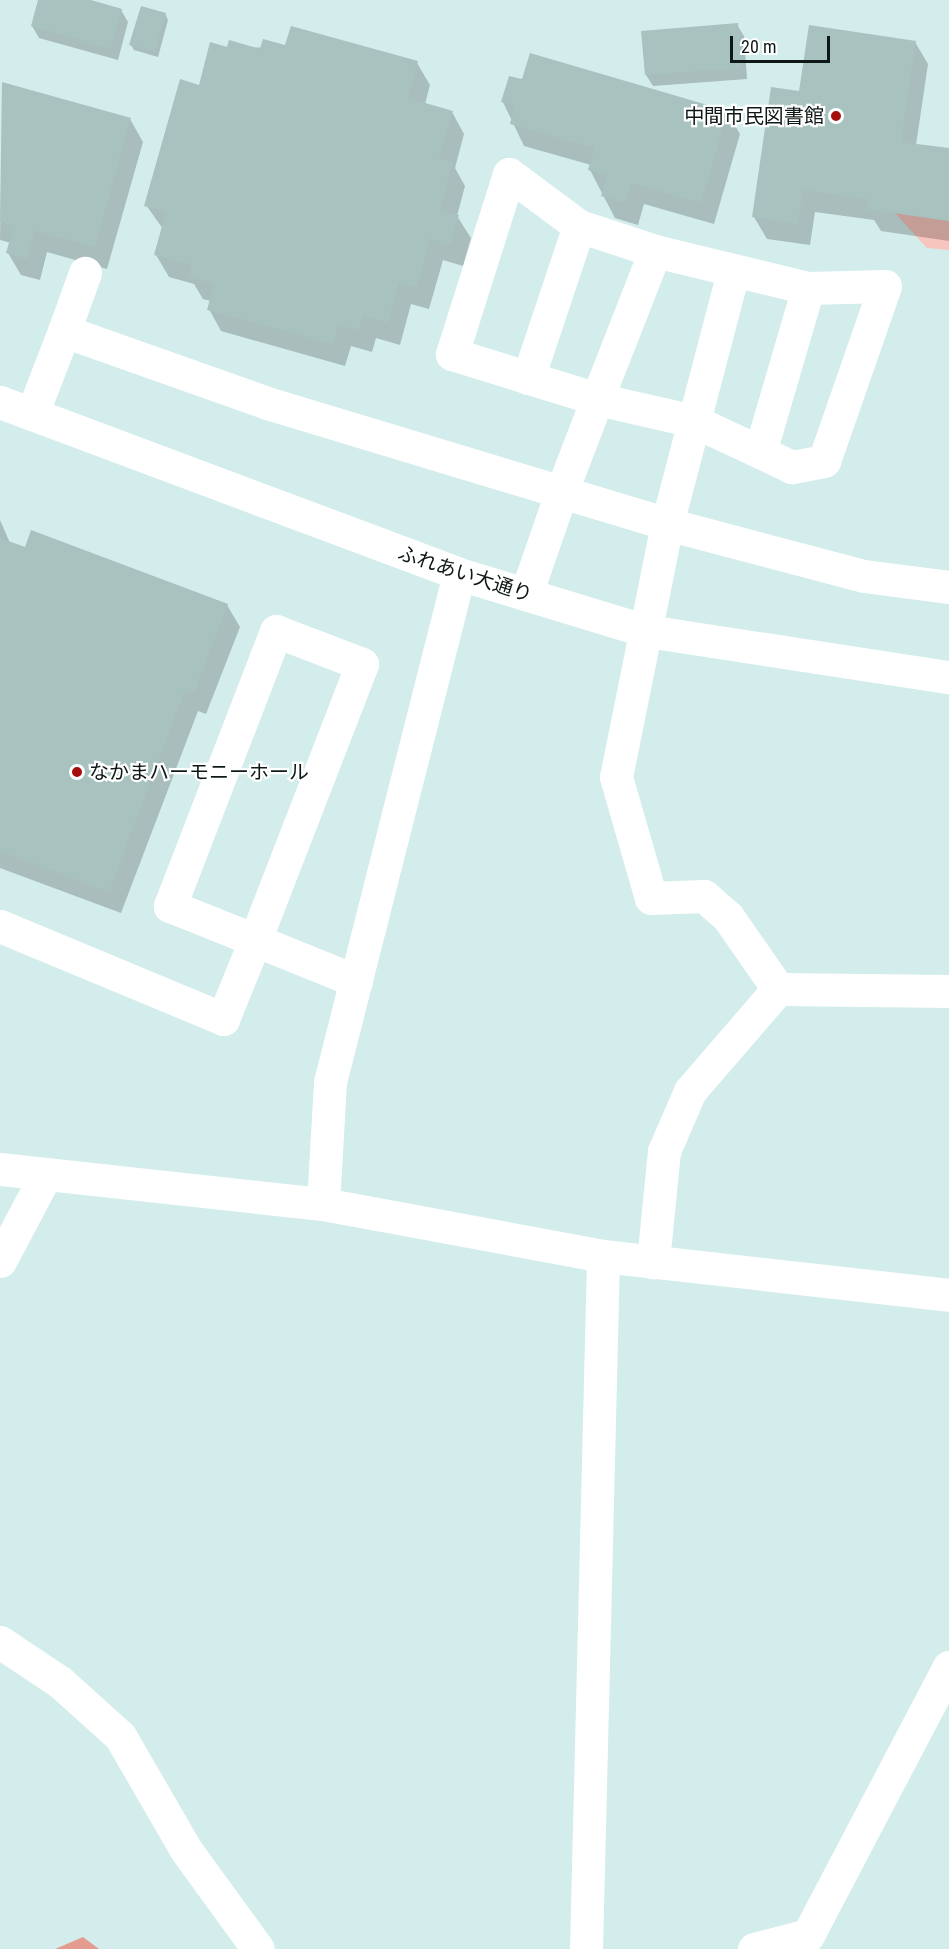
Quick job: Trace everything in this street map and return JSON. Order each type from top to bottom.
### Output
[{"type":"street","points":[[509,174],[579,226],[655,251],[733,272],[808,288],[885,286],[824,461],[792,467],[694,421],[597,399],[452,354],[509,174]]},
{"type":"street","points":[[528,378],[579,226]]},
{"type":"street","points":[[526,594],[561,493],[655,251]]},
{"type":"street","points":[[733,272],[667,524],[616,777],[651,898],[704,896],[728,917],[778,989]]},
{"type":"street","points":[[32,414],[85,273]]},
{"type":"street","points":[[760,452],[808,288]]},
{"type":"street","points":[[64,331],[267,403],[667,524],[864,576],[949,587]]},
{"type":"street","name":"ふれあい大通り","points":[[0,402],[459,574],[647,631],[949,677]]},
{"type":"street","points":[[323,1204],[330,1082],[459,574]]},
{"type":"street","points":[[0,926],[224,1019],[255,940],[362,664],[276,631],[170,906],[255,940],[356,981]]},
{"type":"street","points":[[653,1262],[664,1151],[690,1091],[778,989],[949,991]]},
{"type":"street","points":[[0,1169],[323,1204],[603,1256],[949,1295]]},
{"type":"street","points":[[0,1261],[46,1173]]},
{"type":"street","points":[[586,1949],[603,1256]]},
{"type":"street","points":[[0,1642],[60,1682],[120,1736],[186,1850],[258,1949]]},
{"type":"street","points":[[754,1949],[808,1935],[949,1667]]},
{"type":"shaded area","points":[[895,213],[949,221],[949,250],[927,248]]},
{"type":"shaded area","points":[[83,1937],[99,1949],[55,1949]]},
{"type":"building","points":[[38,0],[91,0],[122,9],[111,49],[31,26]]},
{"type":"building","points":[[141,6],[166,13],[155,52],[129,45]]},
{"type":"building","points":[[738,23],[742,68],[645,75],[641,31]]},
{"type":"building","name":"中間市民図書館","points":[[809,25],[916,41],[901,142],[949,148],[949,221],[866,209],[868,199],[803,190],[798,224],[752,217],[771,87],[799,91]]},
{"type":"building","points":[[291,26],[418,61],[408,98],[453,111],[439,158],[453,162],[440,210],[459,215],[450,245],[430,239],[417,288],[399,283],[388,323],[363,316],[359,330],[339,325],[333,344],[207,310],[214,284],[188,277],[192,265],[154,255],[166,212],[144,206],[180,79],[199,85],[210,42],[227,47],[229,40],[260,49],[263,39],[285,45]]},
{"type":"building","points":[[530,53],[728,111],[701,203],[631,183],[625,203],[601,196],[607,176],[588,170],[594,148],[510,124],[515,106],[501,102],[509,76],[522,79]]},
{"type":"building","points":[[2,82],[131,118],[95,247],[35,231],[27,259],[6,253],[14,226],[0,222]]},
{"type":"building","name":"なかまハーモニーホール","points":[[31,530],[228,604],[194,693],[185,690],[109,892],[0,851],[0,538],[25,547]]},
{"type":"place","name":"中間市民図書館","points":[[836,116]]},
{"type":"place","name":"なかまハーモニーホール","points":[[77,772]]}]
